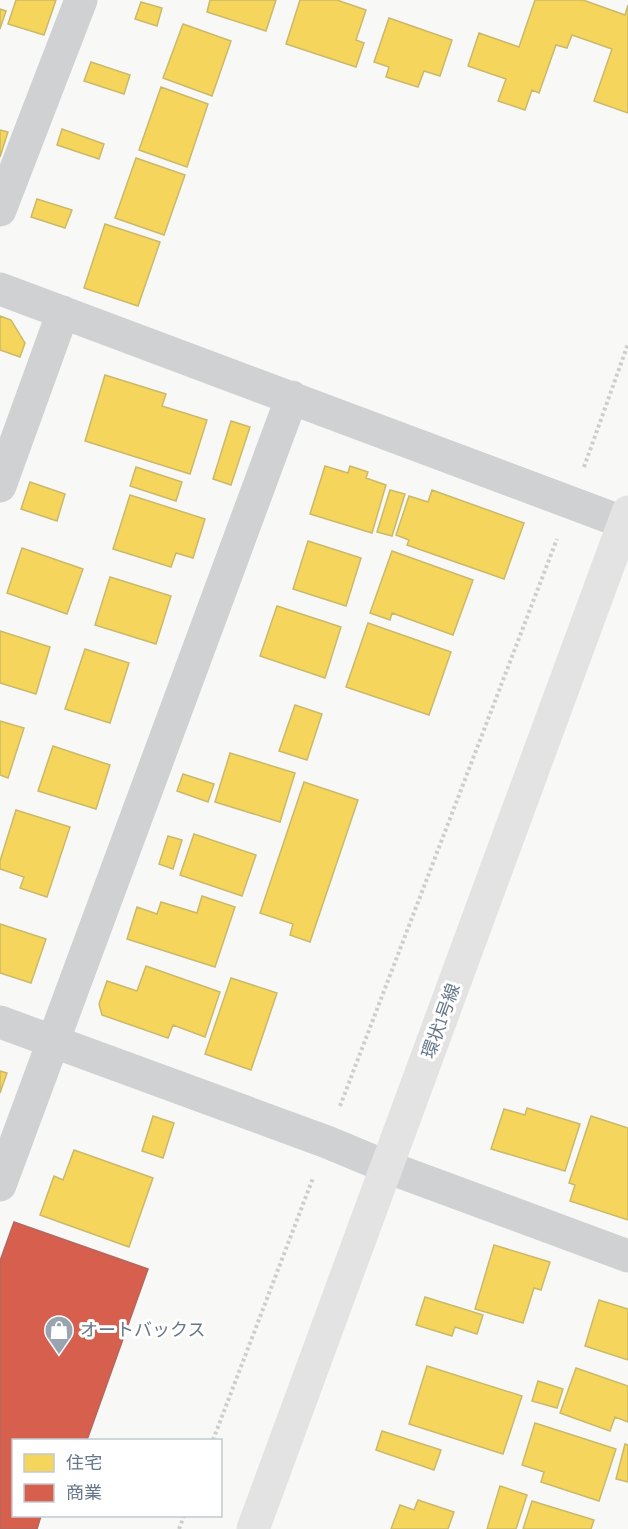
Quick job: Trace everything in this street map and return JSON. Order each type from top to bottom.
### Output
[{"type":"main road","name":"環状1号線","points":[[253,1529],[627,520]]},
{"type":"street","points":[[0,210],[81,0]]},
{"type":"street","points":[[0,289],[571,503],[627,520]]},
{"type":"street","points":[[0,486],[63,312]]},
{"type":"street","points":[[0,1185],[292,397]]},
{"type":"street","points":[[0,1022],[628,1256]]},
{"type":"path","points":[[213,1439],[571,503],[628,344]]},
{"type":"building: 住宅","points":[[16,0],[56,0],[44,35],[8,24]]},
{"type":"building: 住宅","points":[[210,0],[276,0],[266,31],[207,12]]},
{"type":"building: 住宅","points":[[300,0],[337,0],[366,10],[356,40],[364,43],[356,67],[286,44]]},
{"type":"building: 住宅","points":[[535,0],[583,0],[625,15],[628,5],[628,113],[594,101],[612,49],[572,35],[567,48],[556,45],[539,93],[532,90],[525,110],[498,101],[506,79],[468,66],[479,33],[519,47]]},
{"type":"building: 住宅","points":[[141,2],[162,8],[157,26],[135,19]]},
{"type":"building: 住宅","points":[[0,9],[6,11],[0,29]]},
{"type":"building: 住宅","points":[[389,18],[452,40],[440,76],[424,71],[418,87],[386,77],[389,67],[374,62]]},
{"type":"building: 住宅","points":[[183,24],[231,41],[212,96],[163,78]]},
{"type":"building: 住宅","points":[[91,62],[130,75],[124,94],[84,81]]},
{"type":"building: 住宅","points":[[161,87],[208,104],[187,167],[139,150]]},
{"type":"building: 住宅","points":[[62,129],[104,144],[99,159],[57,145]]},
{"type":"building: 住宅","points":[[0,130],[8,132],[0,157]]},
{"type":"building: 住宅","points":[[136,158],[185,175],[164,235],[115,218]]},
{"type":"building: 住宅","points":[[37,199],[72,210],[65,228],[31,217]]},
{"type":"building: 住宅","points":[[105,224],[160,242],[138,306],[84,288]]},
{"type":"building: 住宅","points":[[0,316],[11,320],[25,343],[20,357],[0,350]]},
{"type":"building: 住宅","points":[[105,375],[166,394],[162,406],[207,420],[190,474],[85,441]]},
{"type":"building: 住宅","points":[[231,421],[250,427],[231,485],[213,479]]},
{"type":"building: 住宅","points":[[325,466],[348,473],[350,466],[368,472],[366,478],[386,485],[372,533],[310,514]]},
{"type":"building: 住宅","points":[[136,467],[182,482],[176,501],[130,486]]},
{"type":"building: 住宅","points":[[30,482],[65,494],[57,521],[21,509]]},
{"type":"building: 住宅","points":[[390,490],[405,494],[392,536],[377,532]]},
{"type":"building: 住宅","points":[[432,490],[524,523],[504,579],[407,545],[409,540],[396,535],[409,496],[428,502]]},
{"type":"building: 住宅","points":[[130,495],[205,519],[193,558],[176,553],[171,567],[113,549]]},
{"type":"building: 住宅","points":[[308,541],[361,558],[346,606],[293,589]]},
{"type":"building: 住宅","points":[[22,548],[83,569],[67,614],[7,593]]},
{"type":"building: 住宅","points":[[392,551],[473,580],[453,635],[392,613],[390,620],[370,613]]},
{"type":"building: 住宅","points":[[110,577],[171,596],[156,644],[95,625]]},
{"type":"building: 住宅","points":[[277,606],[341,627],[325,678],[260,656]]},
{"type":"building: 住宅","points":[[368,623],[451,652],[429,715],[346,687]]},
{"type":"building: 住宅","points":[[0,631],[50,647],[36,694],[0,683]]},
{"type":"building: 住宅","points":[[85,649],[129,663],[110,723],[65,709]]},
{"type":"building: 住宅","points":[[295,705],[322,714],[307,760],[279,751]]},
{"type":"building: 住宅","points":[[0,721],[24,728],[8,778],[0,775]]},
{"type":"building: 住宅","points":[[53,746],[110,765],[96,809],[38,791]]},
{"type":"building: 住宅","points":[[230,753],[295,773],[280,822],[215,802]]},
{"type":"building: 住宅","points":[[183,774],[214,784],[208,802],[177,791]]},
{"type":"building: 住宅","points":[[304,782],[358,800],[310,942],[290,935],[293,924],[260,913]]},
{"type":"building: 住宅","points":[[16,810],[70,827],[47,897],[20,888],[24,877],[0,869],[0,861]]},
{"type":"building: 住宅","points":[[194,834],[256,855],[242,896],[180,875]]},
{"type":"building: 住宅","points":[[168,836],[182,840],[173,869],[159,864]]},
{"type":"building: 住宅","points":[[202,896],[235,907],[215,967],[127,939],[137,907],[157,914],[161,902],[197,913]]},
{"type":"building: 住宅","points":[[0,924],[46,939],[31,983],[0,973]]},
{"type":"building: 住宅","points":[[146,966],[220,992],[205,1037],[173,1025],[168,1038],[102,1015],[99,1004],[107,981],[137,991]]},
{"type":"building: 住宅","points":[[231,978],[277,993],[251,1070],[205,1054]]},
{"type":"building: 住宅","points":[[0,1071],[7,1073],[0,1093]]},
{"type":"building: 住宅","points":[[527,1108],[580,1124],[565,1171],[491,1149],[504,1109],[525,1115]]},
{"type":"building: 住宅","points":[[153,1116],[174,1123],[163,1158],[142,1151]]},
{"type":"building: 住宅","points":[[591,1116],[628,1128],[628,1220],[570,1201],[575,1185],[569,1183]]},
{"type":"building: 住宅","points":[[74,1150],[153,1178],[129,1247],[40,1215],[54,1176],[63,1180]]},
{"type":"building: 住宅","points":[[494,1245],[550,1262],[541,1290],[534,1288],[523,1323],[475,1309]]},
{"type":"building: 住宅","points":[[425,1297],[483,1315],[477,1334],[455,1327],[452,1336],[416,1325]]},
{"type":"building: 住宅","points":[[599,1300],[628,1309],[628,1360],[585,1346]]},
{"type":"building: 住宅","points":[[427,1366],[522,1396],[503,1454],[409,1424]]},
{"type":"building: 住宅","points":[[576,1368],[628,1386],[628,1422],[615,1417],[610,1431],[560,1413]]},
{"type":"building: 住宅","points":[[538,1381],[563,1389],[557,1408],[532,1401]]},
{"type":"building: 住宅","points":[[535,1423],[616,1449],[599,1501],[541,1482],[544,1472],[522,1465]]},
{"type":"building: 住宅","points":[[382,1431],[441,1450],[434,1470],[376,1450]]},
{"type":"building: 住宅","points":[[625,1444],[628,1445],[628,1482],[616,1479]]},
{"type":"building: 住宅","points":[[500,1486],[527,1495],[516,1529],[487,1529]]},
{"type":"building: 住宅","points":[[418,1500],[454,1512],[448,1529],[391,1529],[400,1505],[414,1510]]},
{"type":"building: 住宅","points":[[532,1501],[594,1520],[591,1529],[523,1529]]},
{"type":"building: 商業","name":"オートバックス","points":[[14,1222],[148,1269],[87,1439],[12,1439],[12,1517],[41,1517],[37,1529],[0,1529],[0,1261]]},
{"type":"place","name":"オートバックス","points":[[59,1356]]}]
